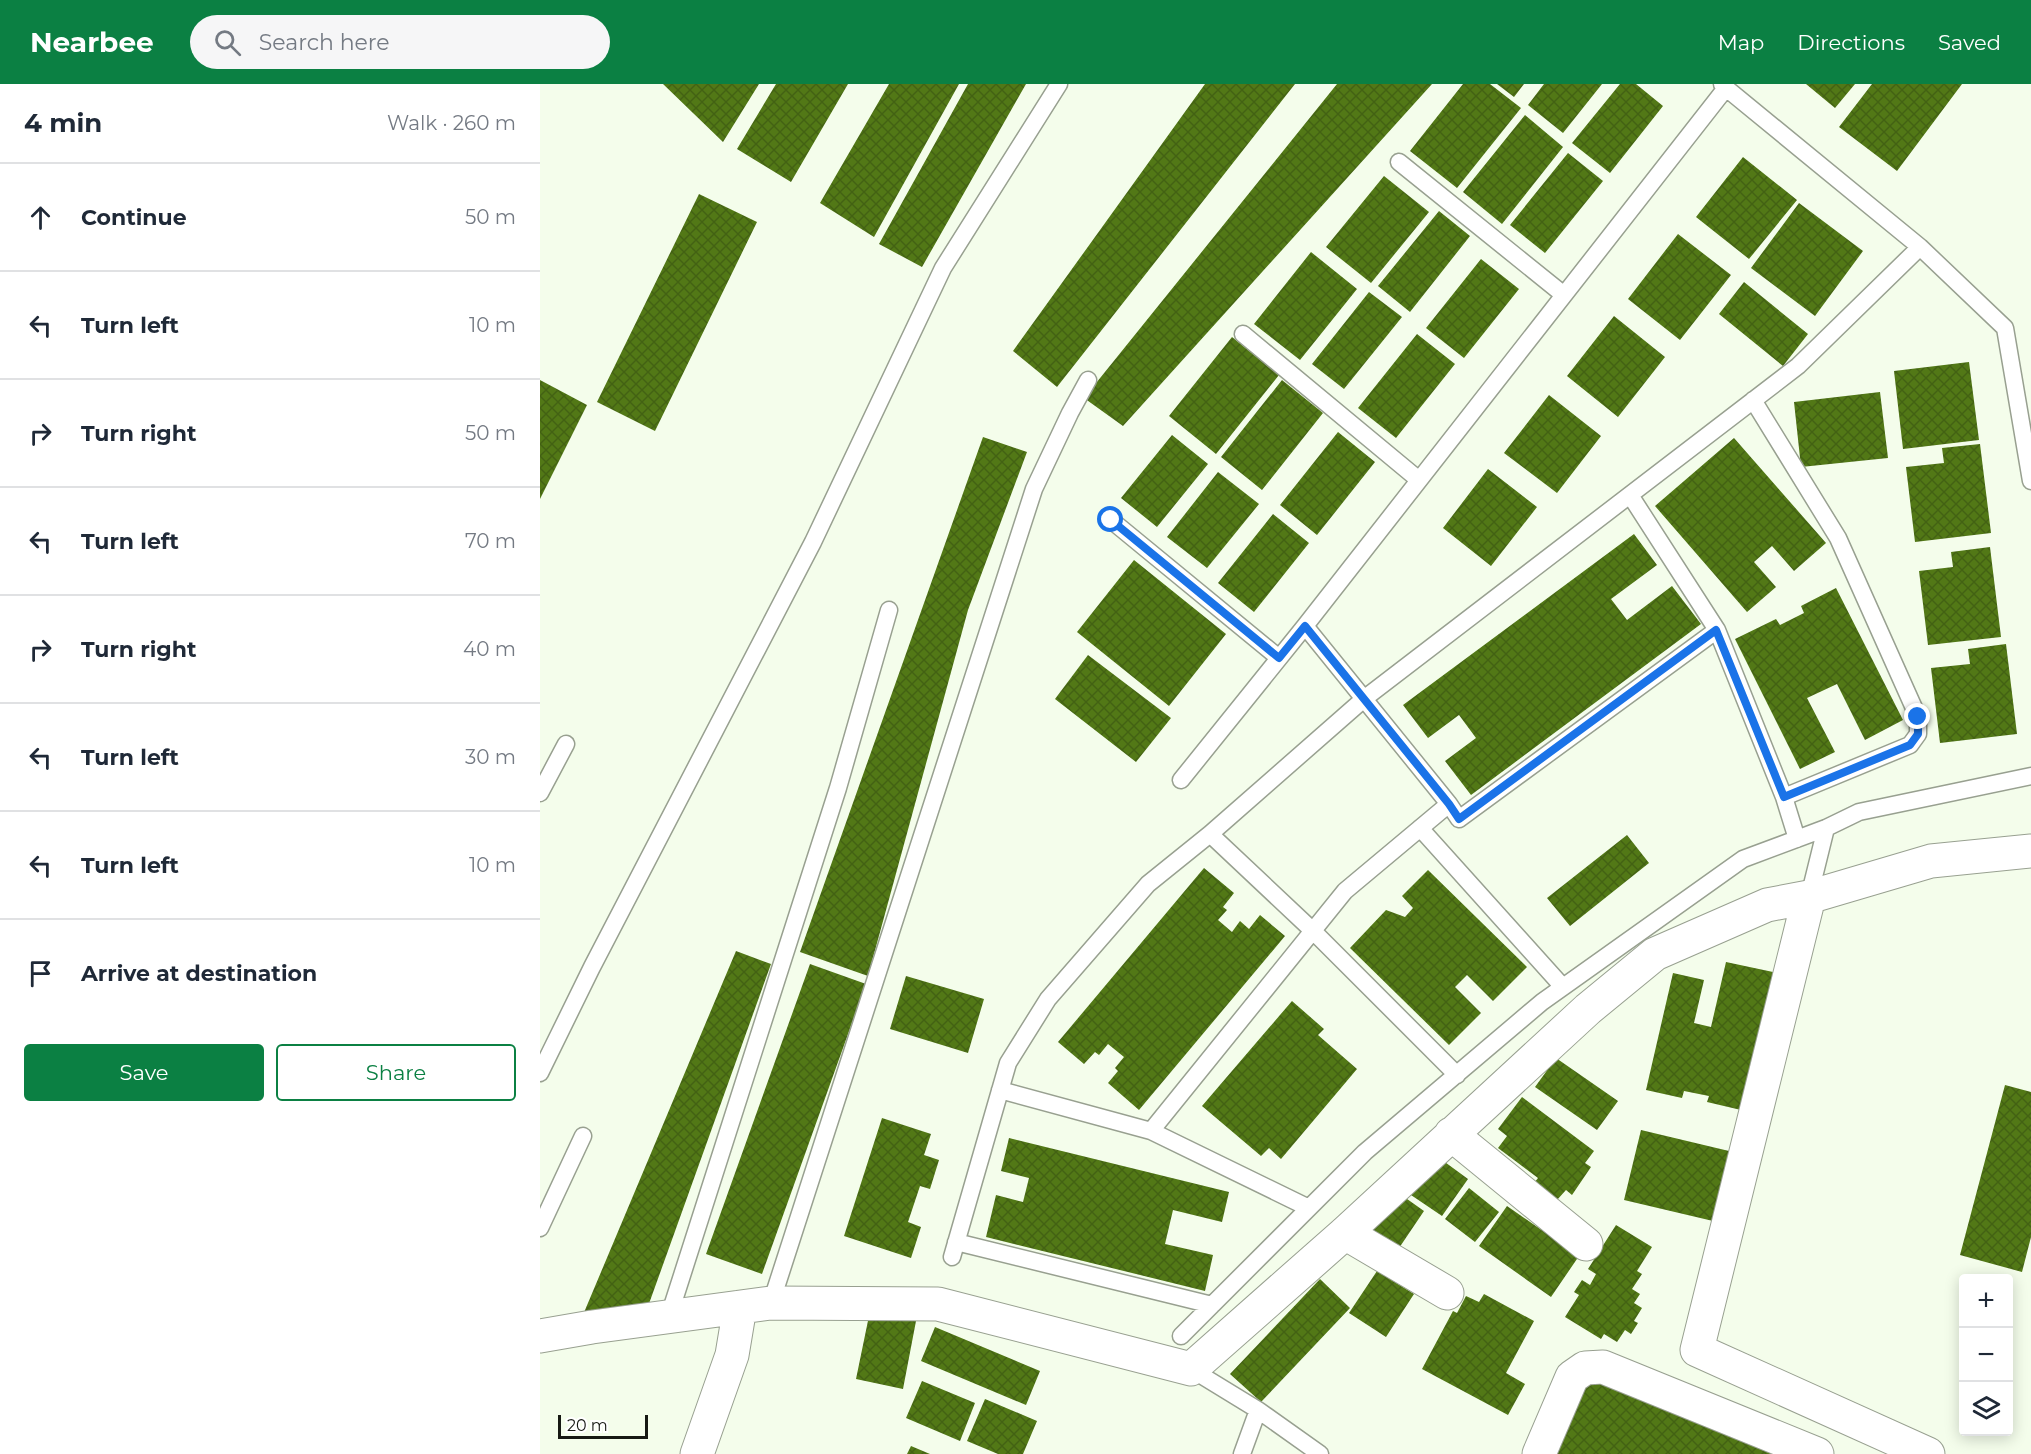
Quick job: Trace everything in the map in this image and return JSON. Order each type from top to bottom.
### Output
[{"type":"street","points":[[540,1336],[755,1305],[938,1304],[1191,1369],[1345,1233],[1588,1009],[1655,954],[1767,905],[1809,897],[1931,861],[2031,851]]},
{"type":"street","points":[[1809,897],[1697,1350],[1928,1454]]},
{"type":"street","points":[[1451,1134],[1586,1244]]},
{"type":"street","points":[[1345,1233],[1447,1293]]},
{"type":"street","points":[[697,1454],[732,1355],[755,1305]]},
{"type":"street","points":[[1539,1454],[1572,1377],[1585,1368],[1603,1366],[1817,1454]]},
{"type":"lane","points":[[540,1073],[591,967],[813,542],[943,268],[1059,84]]},
{"type":"lane","points":[[1181,780],[1305,626],[1564,295],[1724,86],[1920,247],[2005,328],[2031,481]]},
{"type":"lane","points":[[1399,162],[1564,295]]},
{"type":"lane","points":[[1212,1305],[954,1250],[1008,1063],[1048,999],[1149,884],[1210,834],[1365,698],[1798,366],[1920,247]]},
{"type":"lane","points":[[1243,334],[1419,480]]},
{"type":"lane","points":[[755,1305],[1034,489],[1070,412],[1088,380]]},
{"type":"lane","points":[[1753,400],[1839,538],[1918,717],[1918,734],[1910,745],[1784,797]]},
{"type":"lane","points":[[1630,495],[1716,630],[1784,797],[1797,839]]},
{"type":"lane","points":[[1111,520],[1279,658]]},
{"type":"lane","points":[[669,1317],[838,788],[889,610]]},
{"type":"lane","points":[[1305,626],[1365,698],[1459,819],[1716,630]]},
{"type":"lane","points":[[540,793],[566,744]]},
{"type":"lane","points":[[1181,1336],[1365,1152],[1542,1002],[1743,859],[1826,828],[1859,812],[2031,776]]},
{"type":"lane","points":[[1151,1131],[1345,891],[1449,804]]},
{"type":"lane","points":[[1420,828],[1563,987]]},
{"type":"lane","points":[[1809,897],[1826,828]]},
{"type":"lane","points":[[1210,834],[1312,930],[1457,1075]]},
{"type":"lane","points":[[1000,1090],[1151,1131],[1309,1208]]},
{"type":"lane","points":[[540,1228],[583,1136]]},
{"type":"lane","points":[[1191,1369],[1258,1410],[1320,1454]]},
{"type":"lane","points":[[1242,1454],[1258,1410]]},
{"type":"building","points":[[663,84],[759,84],[723,142]]},
{"type":"building","points":[[776,84],[848,84],[791,182],[737,149]]},
{"type":"building","points":[[889,84],[959,84],[874,237],[820,203]]},
{"type":"building","points":[[968,84],[1026,84],[922,267],[879,244]]},
{"type":"building","points":[[1205,84],[1295,84],[1057,387],[1013,351]]},
{"type":"building","points":[[1337,84],[1432,84],[1123,426],[1084,398]]},
{"type":"building","points":[[1463,84],[1490,84],[1521,108],[1457,188],[1410,151]]},
{"type":"building","points":[[1497,84],[1524,84],[1514,97]]},
{"type":"building","points":[[1544,84],[1602,84],[1563,133],[1528,105]]},
{"type":"building","points":[[1620,84],[1636,84],[1663,106],[1610,173],[1572,143]]},
{"type":"building","points":[[1806,84],[1855,84],[1835,108]]},
{"type":"building","points":[[1872,84],[1962,84],[1897,171],[1839,127]]},
{"type":"building","points":[[1525,115],[1563,147],[1502,224],[1463,192]]},
{"type":"building","points":[[1568,153],[1603,181],[1545,253],[1510,225]]},
{"type":"building","points":[[1743,157],[1797,200],[1749,259],[1696,217]]},
{"type":"building","points":[[1384,176],[1429,212],[1371,283],[1326,247]]},
{"type":"building","points":[[699,194],[757,222],[655,431],[597,402]]},
{"type":"building","points":[[1799,203],[1863,251],[1815,316],[1751,268]]},
{"type":"building","points":[[1439,211],[1470,236],[1410,312],[1378,286]]},
{"type":"building","points":[[1678,234],[1731,275],[1680,340],[1628,299]]},
{"type":"building","points":[[1311,252],[1357,289],[1300,360],[1254,324]]},
{"type":"building","points":[[1481,259],[1519,289],[1464,358],[1426,328]]},
{"type":"building","points":[[1744,282],[1808,334],[1783,366],[1719,314]]},
{"type":"building","points":[[1369,292],[1402,317],[1344,389],[1312,364]]},
{"type":"building","points":[[1614,316],[1665,357],[1618,417],[1567,376]]},
{"type":"building","points":[[1417,334],[1455,364],[1396,438],[1358,408]]},
{"type":"building","points":[[1232,337],[1279,375],[1216,454],[1169,416]]},
{"type":"building","points":[[1969,362],[1979,440],[1903,449],[1894,371]]},
{"type":"building","points":[[540,380],[587,405],[540,499]]},
{"type":"building","points":[[1282,380],[1323,413],[1262,490],[1221,457]]},
{"type":"building","points":[[1880,392],[1888,458],[1801,467],[1794,402]]},
{"type":"building","points":[[1549,395],[1601,436],[1557,493],[1504,453]]},
{"type":"building","points":[[1338,432],[1375,462],[1317,535],[1280,505]]},
{"type":"building","points":[[1172,435],[1208,464],[1157,527],[1121,498]]},
{"type":"building","points":[[983,437],[1027,452],[968,610],[868,976],[800,952]]},
{"type":"building","points":[[1734,438],[1826,543],[1794,571],[1772,546],[1754,562],[1776,587],[1747,612],[1655,506]]},
{"type":"building","points":[[1980,444],[1991,533],[1915,542],[1906,467],[1944,463],[1942,448]]},
{"type":"building","points":[[1488,469],[1537,507],[1491,566],[1443,528]]},
{"type":"building","points":[[1218,472],[1259,504],[1207,568],[1167,537]]},
{"type":"building","points":[[1273,514],[1309,543],[1254,612],[1218,583]]},
{"type":"building","points":[[1634,534],[1657,565],[1611,599],[1627,620],[1672,586],[1701,624],[1471,795],[1445,761],[1476,738],[1459,715],[1428,738],[1403,705]]},
{"type":"building","points":[[1990,547],[2001,637],[1928,645],[1919,571],[1953,567],[1951,552]]},
{"type":"building","points":[[1134,560],[1226,634],[1169,706],[1077,632]]},
{"type":"building","points":[[1836,588],[1903,720],[1865,740],[1837,684],[1807,698],[1835,752],[1800,769],[1735,639],[1776,619],[1780,625],[1804,613],[1801,606]]},
{"type":"building","points":[[2006,644],[2017,734],[1940,743],[1931,668],[1970,664],[1968,649]]},
{"type":"building","points":[[1088,655],[1171,718],[1136,762],[1055,699]]},
{"type":"building","points":[[1627,835],[1649,863],[1570,926],[1547,898]]},
{"type":"building","points":[[1204,868],[1234,893],[1223,907],[1227,910],[1218,920],[1232,932],[1240,921],[1249,929],[1260,915],[1285,936],[1139,1110],[1108,1083],[1118,1071],[1115,1068],[1124,1057],[1108,1044],[1099,1055],[1095,1052],[1084,1064],[1058,1042]]},
{"type":"building","points":[[1428,870],[1527,967],[1493,1001],[1467,975],[1455,987],[1481,1013],[1449,1045],[1350,948],[1386,910],[1405,917],[1413,908],[1402,896]]},
{"type":"building","points":[[736,951],[771,964],[646,1312],[580,1322]]},
{"type":"building","points":[[1726,962],[1773,972],[1741,1110],[1707,1102],[1709,1096],[1684,1091],[1682,1098],[1646,1090],[1673,973],[1704,980],[1694,1023],[1711,1027]]},
{"type":"building","points":[[810,964],[866,984],[762,1274],[706,1254]]},
{"type":"building","points":[[906,976],[984,999],[968,1053],[890,1029]]},
{"type":"building","points":[[1292,1001],[1324,1029],[1318,1035],[1357,1069],[1281,1159],[1269,1148],[1261,1156],[1202,1106]]},
{"type":"building","points":[[1556,1058],[1618,1101],[1597,1130],[1535,1087]]},
{"type":"building","points":[[2005,1085],[2031,1092],[2031,1237],[2022,1272],[1960,1255]]},
{"type":"building","points":[[1522,1097],[1594,1151],[1585,1163],[1591,1167],[1572,1195],[1566,1190],[1557,1200],[1534,1183],[1538,1178],[1498,1148],[1507,1136],[1498,1129]]},
{"type":"building","points":[[882,1118],[931,1134],[924,1155],[939,1160],[930,1189],[920,1186],[908,1222],[921,1227],[911,1258],[844,1236]]},
{"type":"building","points":[[1641,1130],[1729,1151],[1713,1221],[1624,1200]]},
{"type":"building","points":[[1009,1138],[1229,1192],[1222,1222],[1173,1210],[1165,1244],[1213,1255],[1205,1291],[986,1237],[996,1195],[1023,1202],[1029,1178],[1001,1171]]},
{"type":"building","points":[[1438,1157],[1468,1179],[1442,1216],[1411,1195]]},
{"type":"building","points":[[1469,1188],[1499,1212],[1475,1242],[1445,1219]]},
{"type":"building","points":[[1400,1194],[1424,1211],[1395,1254],[1369,1236]]},
{"type":"building","points":[[1507,1206],[1579,1256],[1551,1297],[1479,1246]]},
{"type":"building","points":[[1616,1225],[1652,1247],[1637,1271],[1642,1274],[1632,1289],[1640,1294],[1634,1303],[1642,1308],[1634,1321],[1638,1323],[1631,1334],[1625,1330],[1617,1342],[1604,1334],[1601,1339],[1565,1317],[1579,1295],[1574,1292],[1582,1280],[1590,1285],[1596,1274],[1588,1269]]},
{"type":"building","points":[[1377,1271],[1414,1294],[1386,1337],[1349,1313]]},
{"type":"building","points":[[1320,1279],[1350,1308],[1261,1402],[1230,1374]]},
{"type":"building","points":[[1484,1294],[1534,1321],[1506,1373],[1525,1384],[1508,1415],[1422,1369],[1453,1311],[1457,1313],[1466,1296],[1479,1302]]},
{"type":"building","points":[[870,1311],[916,1321],[903,1389],[856,1379]]},
{"type":"building","points":[[935,1327],[1040,1371],[1026,1405],[921,1361]]},
{"type":"building","points":[[1583,1376],[1772,1454],[1551,1454]]},
{"type":"building","points":[[922,1381],[975,1403],[960,1441],[906,1418]]},
{"type":"building","points":[[985,1399],[1037,1421],[1023,1454],[998,1454],[967,1441]]},
{"type":"building","points":[[911,1446],[930,1454],[907,1454]]},
{"type":"route","points":[[1111,520],[1279,658],[1305,626],[1365,698],[1459,819],[1716,630],[1784,797],[1910,745],[1918,734],[1918,717]]}]
